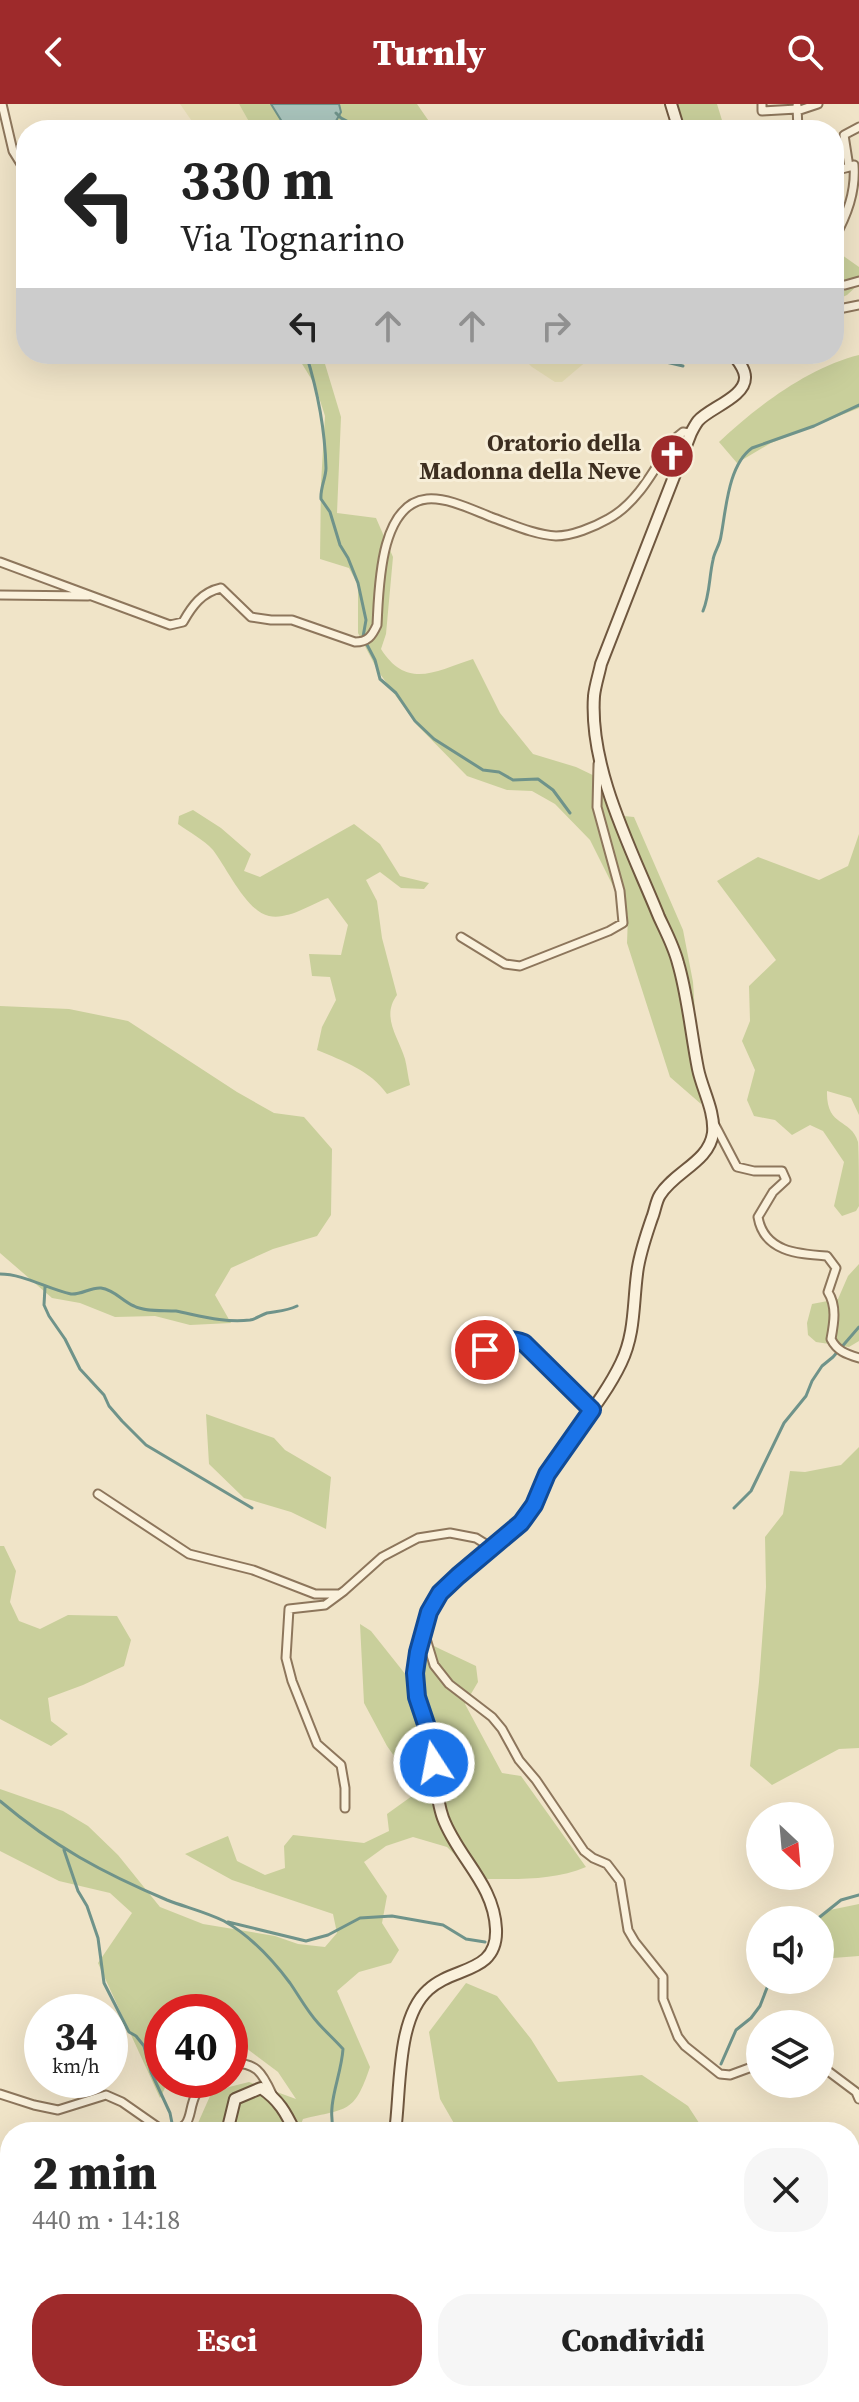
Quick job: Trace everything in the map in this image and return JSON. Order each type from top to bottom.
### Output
[{"type":"street","points":[[2,104],[16,156]]},
{"type":"street","points":[[762,104],[762,111],[797,110],[818,104]]},
{"type":"street","points":[[844,218],[855,184],[854,165],[844,135],[859,127]]},
{"type":"street","points":[[461,937],[505,964],[520,966],[623,923],[620,891],[597,807],[599,750],[594,695],[601,664],[691,433],[698,420],[741,389],[745,373],[739,364]]},
{"type":"street","points":[[0,562],[170,625],[183,622],[194,603],[214,589],[221,588],[251,617],[292,620],[362,642],[371,637],[377,625],[386,542],[404,511],[416,501],[431,498],[459,505],[519,527],[556,536],[576,532],[609,519],[629,504],[673,440],[683,432],[691,433]]},
{"type":"street","points":[[0,595],[94,596]]},
{"type":"street","points":[[599,750],[614,807],[678,963],[699,1074],[713,1119],[737,1167],[754,1171],[782,1171],[786,1180],[773,1192],[758,1217],[760,1229],[787,1251],[827,1256],[836,1268],[828,1292],[835,1320],[831,1339],[835,1348],[859,1358]]},
{"type":"street","points":[[396,2122],[406,2033],[419,1999],[430,1988],[485,1961],[495,1945],[496,1935],[495,1915],[489,1895],[442,1817],[431,1739],[417,1697],[415,1673],[423,1630],[440,1593],[521,1523],[534,1505],[547,1474],[621,1363],[632,1331],[637,1269],[660,1195],[703,1155],[711,1140],[713,1119]]},
{"type":"street","points":[[485,1350],[505,1339],[512,1338],[524,1343],[592,1410]]},
{"type":"street","points":[[98,1494],[189,1554],[253,1570],[315,1594],[341,1594]]},
{"type":"street","points":[[345,1808],[341,1765],[317,1744],[292,1681],[286,1658],[289,1609],[325,1605],[382,1557],[418,1538],[450,1533],[476,1538],[492,1548]]},
{"type":"street","points":[[423,1630],[434,1665],[449,1684],[492,1717],[584,1851],[607,1864],[620,1881],[628,1930],[663,1977],[663,1999],[678,2037],[720,2074],[730,2075],[746,2069]]},
{"type":"street","points":[[248,2066],[263,2074],[273,2096]]},
{"type":"street","points":[[834,2076],[856,2092],[859,2099]]},
{"type":"street","points":[[229,2122],[235,2099],[261,2088],[284,2107],[291,2122]]},
{"type":"street","points":[[0,2094],[58,2110],[106,2095],[151,2122]]},
{"type":"street","points":[[188,2122],[196,2098]]},
{"type":"shaded area","points":[[180,104],[239,104],[248,120],[191,120]]},
{"type":"shaded area","points":[[529,364],[583,364],[562,382],[555,382]]},
{"type":"green space","points":[[239,104],[417,104],[428,120],[248,120]]},
{"type":"green space","points":[[677,104],[717,104],[722,120],[681,120]]},
{"type":"green space","points":[[844,256],[859,267],[859,284],[844,296]]},
{"type":"green space","points":[[859,355],[859,408],[771,443],[737,463],[719,442],[784,390],[821,369],[844,364],[844,360]]},
{"type":"green space","points":[[302,364],[325,364],[341,417],[337,513],[376,518],[393,557],[386,634],[381,649],[401,670],[412,673],[434,672],[473,659],[500,713],[533,754],[576,767],[601,779],[614,815],[634,817],[683,930],[693,982],[701,1104],[670,1077],[627,943],[628,916],[590,840],[555,804],[532,791],[507,790],[467,776],[416,724],[378,671],[358,633],[358,585],[349,568],[320,559],[325,416],[315,385]]},
{"type":"green space","points":[[193,810],[221,828],[251,854],[244,871],[260,877],[354,824],[380,844],[400,876],[429,883],[424,889],[401,888],[380,872],[366,880],[377,901],[382,938],[397,995],[392,1003],[392,1027],[405,1059],[410,1085],[387,1094],[364,1072],[317,1050],[322,1027],[336,1000],[330,977],[312,976],[309,954],[341,955],[348,925],[328,898],[284,916],[269,916],[261,912],[245,898],[213,850],[178,824],[179,816]]},
{"type":"green space","points":[[859,834],[859,1115],[851,1098],[827,1091],[830,1111],[855,1134],[858,1142],[859,1206],[856,1211],[842,1216],[834,1206],[844,1162],[823,1131],[810,1125],[792,1135],[775,1120],[754,1116],[747,1100],[755,1070],[742,1041],[750,1021],[749,986],[776,960],[717,881],[758,857],[819,880],[848,866]]},
{"type":"green space","points":[[0,1006],[69,1009],[128,1021],[274,1113],[304,1117],[332,1149],[331,1215],[317,1236],[273,1249],[231,1268],[215,1295],[231,1323],[190,1325],[155,1316],[115,1317],[80,1303],[52,1298],[0,1253]]},
{"type":"green space","points":[[859,1264],[859,1341],[849,1347],[816,1342],[808,1335],[807,1323],[812,1304],[838,1299],[848,1276]]},
{"type":"green space","points":[[206,1414],[274,1438],[285,1450],[331,1477],[326,1529],[291,1512],[244,1498],[209,1464]]},
{"type":"green space","points":[[859,1447],[859,1748],[839,1749],[772,1785],[750,1766],[766,1587],[765,1537],[783,1514],[790,1471],[805,1472],[841,1465]]},
{"type":"green space","points":[[0,1546],[4,1546],[16,1571],[10,1602],[19,1621],[40,1629],[68,1615],[117,1616],[131,1640],[124,1666],[48,1698],[51,1721],[68,1734],[51,1746],[0,1719]]},
{"type":"green space","points":[[360,1624],[371,1631],[406,1675],[419,1639],[476,1666],[478,1682],[465,1704],[502,1773],[521,1776],[586,1867],[547,1877],[479,1879],[447,1847],[413,1837],[386,1846],[364,1862],[387,1896],[382,1923],[399,1950],[391,1963],[359,1972],[337,1991],[370,2067],[354,2101],[340,2110],[303,2119],[302,2122],[198,2122],[209,2098],[248,2098],[249,2082],[296,2099],[278,2072],[248,2050],[248,1994],[144,1994],[144,2063],[128,2028],[128,1994],[112,1994],[98,1963],[132,1913],[110,1893],[59,1881],[0,1851],[0,1789],[63,1811],[88,1826],[118,1855],[160,1907],[203,1924],[325,1947],[337,1933],[333,1914],[232,1880],[185,1854],[228,1836],[237,1861],[265,1875],[285,1868],[284,1846],[293,1835],[364,1843],[389,1831],[387,1814],[412,1796],[404,1770],[364,1703]]},
{"type":"green space","points":[[859,1904],[859,1956],[834,1958],[834,1909]]},
{"type":"green space","points":[[466,1983],[497,1996],[531,2039],[558,2082],[642,2075],[688,2106],[698,2122],[453,2122],[440,2099],[429,2032]]},
{"type":"water","points":[[271,104],[339,104],[341,112],[337,120],[281,120]]},
{"type":"waterway","points":[[336,113],[345,120]]},
{"type":"waterway","points":[[309,364],[324,440],[326,468],[321,499],[330,512],[340,545],[358,583],[366,620],[363,637],[375,660],[380,679],[396,693],[415,721],[434,739],[483,770],[499,772],[513,780],[538,779],[553,790],[570,813]]},
{"type":"waterway","points":[[674,364],[683,366]]},
{"type":"waterway","points":[[703,611],[729,489],[744,456],[752,448],[814,426],[859,405]]},
{"type":"waterway","points":[[0,1274],[18,1276],[71,1294],[101,1288],[138,1308],[176,1311],[222,1320],[250,1320],[297,1306]]},
{"type":"waterway","points":[[45,1287],[44,1305],[49,1316],[80,1369],[122,1421],[146,1445],[252,1508]]},
{"type":"waterway","points":[[734,1508],[751,1491],[784,1423],[806,1396],[822,1366],[859,1327]]},
{"type":"waterway","points":[[0,1801],[39,1832],[100,1869],[167,1900],[224,1921],[260,1949],[276,1965],[314,2018],[343,2049],[332,2122]]},
{"type":"waterway","points":[[64,1850],[98,1938],[104,1983],[129,2032],[144,2046],[172,2122]]},
{"type":"waterway","points":[[834,1906],[841,1900],[859,1895]]},
{"type":"waterway","points":[[228,1922],[306,1941],[328,1935],[360,1918],[392,1916],[443,1925],[466,1939],[485,1942]]},
{"type":"waterway","points":[[721,2064],[736,2030],[751,2018],[765,1994]]},
{"type":"place","name":"Oratorio della Madonna della Neve","points":[[672,456]]},
{"type":"route","points":[[434,1763],[431,1739],[417,1697],[415,1673],[429,1612],[440,1593],[521,1523],[534,1505],[547,1474],[592,1410],[524,1343],[512,1338],[505,1339],[485,1350]]}]
